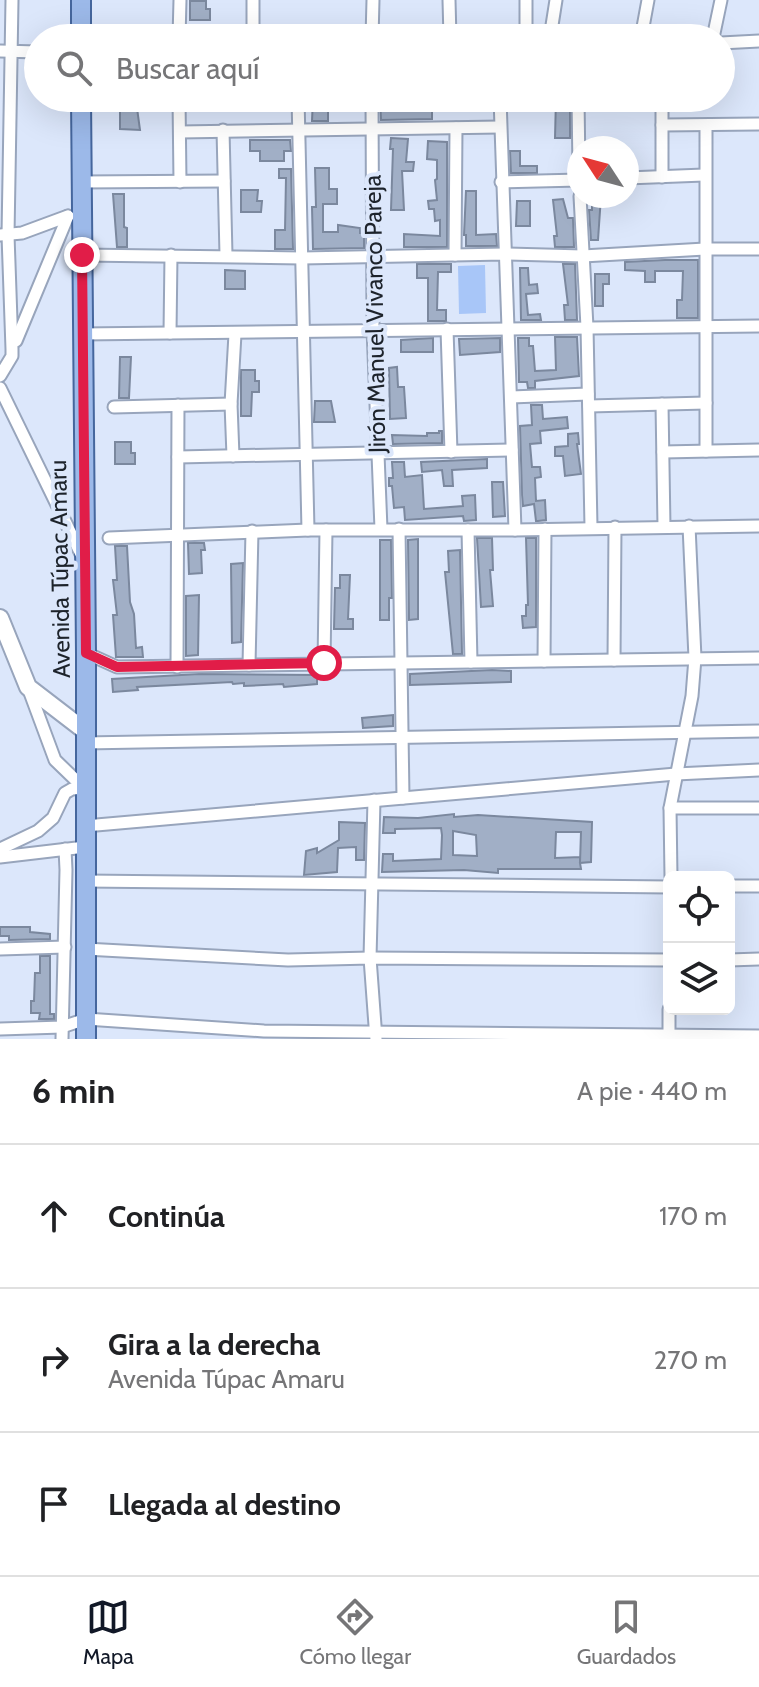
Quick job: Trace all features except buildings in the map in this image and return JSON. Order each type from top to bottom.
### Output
[{"type":"main road","points":[[81,0],[81,24]]},
{"type":"main road","name":"Avenida Túpac Amaru","points":[[81,112],[81,182],[75,211],[82,255],[86,1039]]},
{"type":"street","points":[[0,376],[12,356],[4,235],[6,51],[12,0]]},
{"type":"street","points":[[179,24],[180,0]]},
{"type":"street","points":[[253,0],[253,24]]},
{"type":"street","points":[[372,24],[373,0]]},
{"type":"street","points":[[449,0],[450,24]]},
{"type":"street","points":[[526,0],[526,24]]},
{"type":"street","points":[[552,24],[556,0]]},
{"type":"street","points":[[644,24],[648,0]]},
{"type":"street","points":[[716,24],[721,0]]},
{"type":"street","points":[[735,42],[759,41]]},
{"type":"street","points":[[179,112],[180,182]]},
{"type":"street","points":[[298,112],[308,530]]},
{"type":"street","name":"Jirón Manuel Vivanco Pareja","points":[[372,112],[373,329],[381,529]]},
{"type":"street","points":[[500,112],[515,530]]},
{"type":"street","points":[[578,112],[579,136]]},
{"type":"street","points":[[662,112],[662,177]]},
{"type":"street","points":[[662,125],[759,124]]},
{"type":"street","points":[[706,126],[706,451]]},
{"type":"street","points":[[180,132],[500,127]]},
{"type":"street","points":[[455,255],[456,128]]},
{"type":"street","points":[[223,130],[226,255]]},
{"type":"street","points":[[639,178],[704,175]]},
{"type":"street","points":[[501,182],[567,180]]},
{"type":"street","points":[[81,182],[224,181]]},
{"type":"street","points":[[581,208],[587,327],[591,527]]},
{"type":"street","points":[[4,235],[38,228],[75,211]]},
{"type":"street","points":[[12,349],[75,211]]},
{"type":"street","points":[[82,255],[302,258],[504,254],[583,256],[759,249]]},
{"type":"street","points":[[170,333],[171,255]]},
{"type":"street","points":[[82,334],[759,326]]},
{"type":"street","points":[[447,329],[451,452]]},
{"type":"street","points":[[233,456],[231,404],[235,334]]},
{"type":"street","points":[[0,388],[83,559]]},
{"type":"street","points":[[511,397],[706,403]]},
{"type":"street","points":[[114,407],[231,404]]},
{"type":"street","points":[[662,404],[664,527]]},
{"type":"street","points":[[177,667],[178,405]]},
{"type":"street","points":[[178,457],[512,450]]},
{"type":"street","points":[[663,452],[759,450]]},
{"type":"street","points":[[671,871],[670,808],[692,696],[695,658],[689,526]]},
{"type":"street","points":[[109,538],[252,531],[759,526]]},
{"type":"street","points":[[614,660],[615,527]]},
{"type":"street","points":[[399,529],[403,798]]},
{"type":"street","points":[[544,661],[545,529]]},
{"type":"street","points":[[324,663],[326,530]]},
{"type":"street","points":[[468,530],[471,662]]},
{"type":"street","points":[[249,665],[252,531]]},
{"type":"street","points":[[0,618],[55,760],[84,788]]},
{"type":"street","points":[[86,653],[117,667],[759,658]]},
{"type":"street","points":[[28,687],[84,737],[402,738],[759,731]]},
{"type":"street","points":[[85,826],[676,774],[759,770]]},
{"type":"street","points":[[0,849],[38,831],[53,818],[65,793],[84,788]]},
{"type":"street","points":[[374,800],[370,958],[376,1036]]},
{"type":"street","points":[[670,808],[759,808]]},
{"type":"street","points":[[0,857],[85,847]]},
{"type":"street","points":[[62,1033],[65,849]]},
{"type":"street","points":[[85,881],[663,887]]},
{"type":"street","points":[[735,886],[759,886]]},
{"type":"street","points":[[0,949],[65,947]]},
{"type":"street","points":[[85,949],[288,960],[663,960]]},
{"type":"street","points":[[735,960],[759,959]]},
{"type":"street","points":[[669,1015],[670,1037]]},
{"type":"street","points":[[0,1029],[62,1033],[86,1019],[376,1036],[759,1036]]},
{"type":"street","points":[[186,1026],[186,1039]]},
{"type":"shaded area","points":[[485,265],[486,313],[459,314],[458,266]]},
{"type":"route","points":[[82,255],[86,653],[117,667],[324,663]]}]
